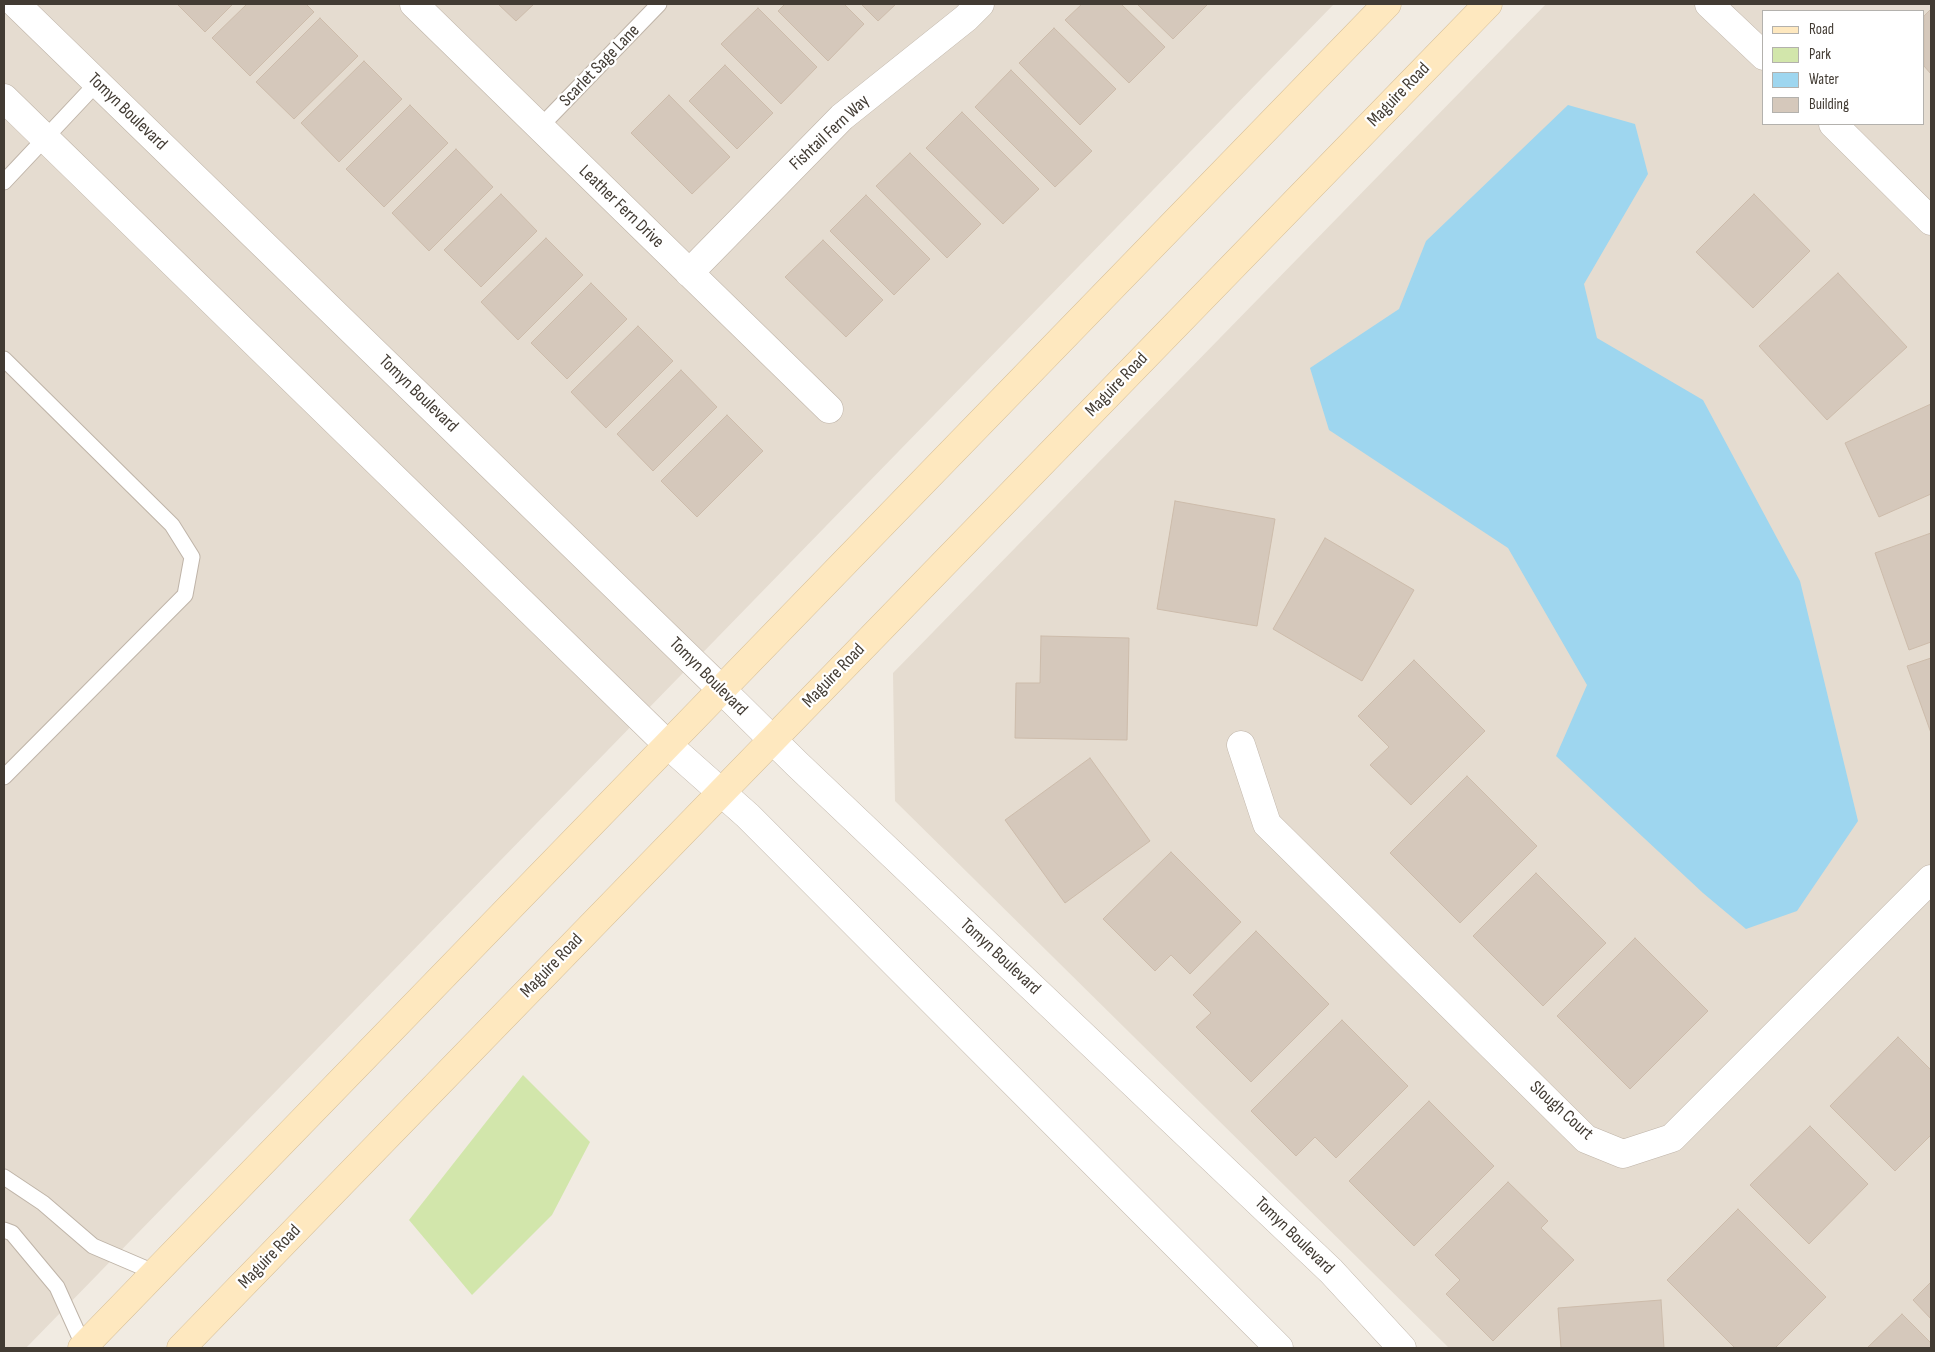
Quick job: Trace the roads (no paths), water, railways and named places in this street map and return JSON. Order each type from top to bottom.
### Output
[{"type":"main road","points":[[83,1347],[1387,4]]},
{"type":"main road","name":"Maguire Road","points":[[181,1348],[1488,4]]},
{"type":"street","name":"Tomyn Boulevard","points":[[16,4],[772,740],[1331,1271],[1402,1348]]},
{"type":"street","name":"Leather Fern Drive","points":[[414,4],[829,409]]},
{"type":"street","name":"Fishtail Fern Way","points":[[689,273],[842,117],[966,18],[980,4]]},
{"type":"street","points":[[1709,4],[1762,54]]},
{"type":"street","points":[[4,98],[668,745],[748,816],[1279,1348]]},
{"type":"street","points":[[1834,125],[1931,220]]},
{"type":"street","name":"Slough Court","points":[[1242,745],[1266,824],[1586,1139],[1623,1154],[1672,1138],[1931,879]]},
{"type":"lane","name":"Scarlet Sage Lane","points":[[540,127],[659,4]]},
{"type":"lane","points":[[4,182],[97,83]]},
{"type":"lane","points":[[4,359],[172,525],[192,557],[185,595],[4,777]]},
{"type":"lane","points":[[4,1177],[43,1203],[94,1246],[156,1273]]},
{"type":"lane","points":[[4,1230],[12,1233],[57,1287],[83,1347]]},
{"type":"water","points":[[1568,105],[1635,124],[1648,174],[1584,284],[1597,338],[1703,400],[1800,581],[1858,821],[1797,911],[1746,929],[1703,893],[1556,756],[1587,685],[1508,548],[1329,430],[1310,368],[1399,309],[1426,241]]}]
